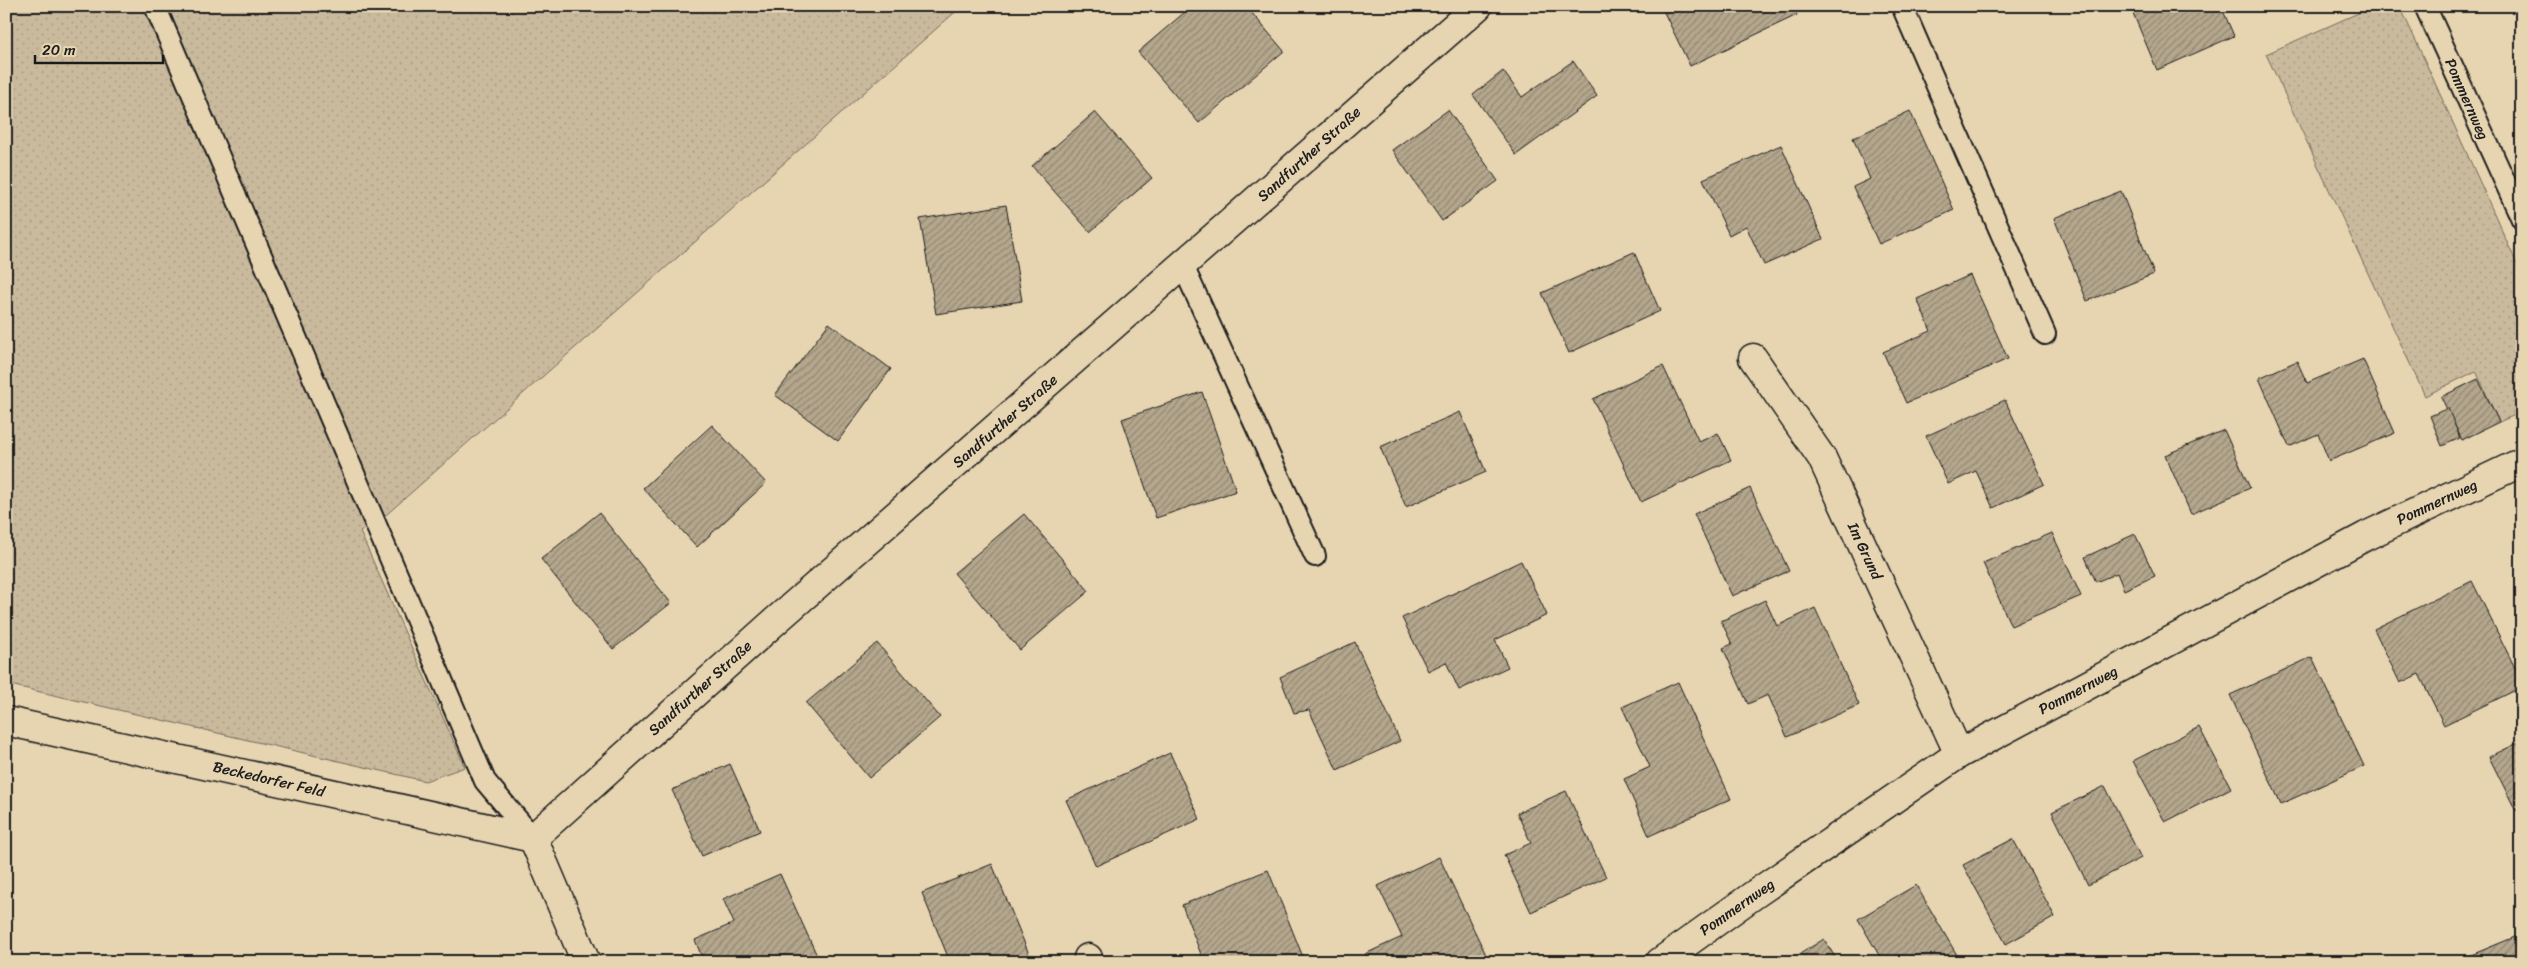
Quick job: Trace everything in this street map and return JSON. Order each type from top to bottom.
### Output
[{"type":"street","name":"Sandfurther Straße","points":[[533,838],[772,624],[1478,6]]},
{"type":"street","name":"Im Grund","points":[[1753,358],[1822,458],[1959,754]]},
{"type":"street","name":"Pommernweg","points":[[1660,962],[1755,894],[1959,754],[2366,536],[2522,462]]},
{"type":"street","name":"Beckedorfer Feld","points":[[6,721],[533,838]]},
{"type":"street","points":[[533,838],[586,962]]},
{"type":"lane","points":[[155,6],[485,781],[533,838]]},
{"type":"lane","points":[[1902,6],[2045,334]]},
{"type":"lane","name":"Pommernweg","points":[[2425,6],[2522,219]]},
{"type":"lane","points":[[1183,266],[1315,556]]},
{"type":"shaded area","points":[[6,6],[962,6],[387,514],[360,532],[465,767],[425,781],[6,684]]},
{"type":"shaded area","points":[[2374,6],[2400,6],[2522,275],[2522,412],[2499,422],[2476,371],[2425,396],[2266,54]]},
{"type":"building","points":[[1192,6],[1246,6],[1284,51],[1199,123],[1138,52]]},
{"type":"building","points":[[1325,6],[1339,6],[1331,13]]},
{"type":"building","points":[[1661,6],[1793,6],[1797,15],[1690,66]]},
{"type":"building","points":[[2130,6],[2221,6],[2234,36],[2157,70]]},
{"type":"building","points":[[1573,61],[1597,96],[1516,155],[1473,95],[1503,71],[1522,97]]},
{"type":"building","points":[[1448,110],[1498,181],[1442,221],[1392,150]]},
{"type":"building","points":[[1910,111],[1954,210],[1879,244],[1853,187],[1870,179],[1853,138]]},
{"type":"building","points":[[1095,112],[1152,178],[1090,232],[1032,166]]},
{"type":"building","points":[[1781,145],[1823,239],[1764,265],[1746,226],[1729,235],[1703,179]]},
{"type":"building","points":[[2121,191],[2154,274],[2087,301],[2054,218]]},
{"type":"building","points":[[1006,205],[1022,301],[936,314],[920,219]]},
{"type":"building","points":[[1634,252],[1660,311],[1569,353],[1542,293]]},
{"type":"building","points":[[1970,275],[2008,359],[1906,403],[1883,352],[1931,331],[1917,299]]},
{"type":"building","points":[[829,323],[891,369],[838,441],[775,395]]},
{"type":"building","points":[[2363,359],[2395,433],[2329,461],[2318,434],[2289,447],[2259,378],[2297,361],[2307,383]]},
{"type":"building","points":[[1663,366],[1699,442],[1718,433],[1731,460],[1641,502],[1593,399]]},
{"type":"building","points":[[2478,379],[2499,422],[2462,440],[2441,397]]},
{"type":"building","points":[[1202,392],[1236,491],[1156,518],[1122,419]]},
{"type":"building","points":[[2005,400],[2044,484],[1993,508],[1976,471],[1948,484],[1926,436]]},
{"type":"building","points":[[2448,408],[2460,438],[2442,446],[2430,416]]},
{"type":"building","points":[[1460,412],[1486,472],[1406,507],[1380,447]]},
{"type":"building","points":[[712,425],[766,483],[697,547],[643,488]]},
{"type":"building","points":[[2224,430],[2250,488],[2191,514],[2165,455]]},
{"type":"building","points":[[1750,488],[1789,571],[1732,596],[1694,514]]},
{"type":"building","points":[[599,513],[671,603],[613,649],[541,559]]},
{"type":"building","points":[[1024,514],[1089,591],[1020,650],[954,573]]},
{"type":"building","points":[[2052,533],[2081,596],[2011,626],[1983,563]]},
{"type":"building","points":[[2135,534],[2155,576],[2124,590],[2117,573],[2096,582],[2085,557]]},
{"type":"building","points":[[1521,561],[1547,615],[1495,640],[1508,667],[1459,690],[1446,662],[1428,671],[1402,618]]},
{"type":"building","points":[[2472,581],[2522,682],[2522,687],[2444,725],[2419,674],[2400,683],[2374,629]]},
{"type":"building","points":[[1765,600],[1777,626],[1815,608],[1859,705],[1787,737],[1768,695],[1748,704],[1723,648],[1732,644],[1721,621]]},
{"type":"building","points":[[1355,642],[1400,741],[1337,770],[1309,710],[1294,713],[1280,677]]},
{"type":"building","points":[[877,643],[940,717],[869,778],[806,703]]},
{"type":"building","points":[[2312,657],[2364,766],[2281,804],[2230,695]]},
{"type":"building","points":[[1678,682],[1731,799],[1649,836],[1624,779],[1650,767],[1622,707]]},
{"type":"building","points":[[2199,727],[2231,788],[2165,822],[2133,761]]},
{"type":"building","points":[[2522,741],[2522,809],[2516,811],[2489,757]]},
{"type":"building","points":[[1170,753],[1200,819],[1096,866],[1066,800]]},
{"type":"building","points":[[730,764],[760,831],[702,856],[672,790]]},
{"type":"building","points":[[2105,786],[2141,858],[2088,885],[2052,812]]},
{"type":"building","points":[[1566,791],[1606,877],[1531,912],[1504,855],[1531,843],[1517,813]]},
{"type":"building","points":[[2013,839],[2055,917],[2006,944],[1963,865]]},
{"type":"building","points":[[1439,857],[1489,961],[1369,962],[1365,954],[1402,937],[1378,886]]},
{"type":"building","points":[[992,864],[1031,959],[1025,962],[950,962],[922,893]]},
{"type":"building","points":[[1268,870],[1305,962],[1204,962],[1182,905]]},
{"type":"building","points":[[780,874],[818,958],[809,962],[704,962],[695,940],[734,923],[723,899]]},
{"type":"building","points":[[1916,885],[1961,962],[1883,962],[1858,919]]},
{"type":"building","points":[[2522,934],[2522,962],[2460,962],[2459,960]]},
{"type":"building","points":[[1824,939],[1838,962],[1787,962]]}]
